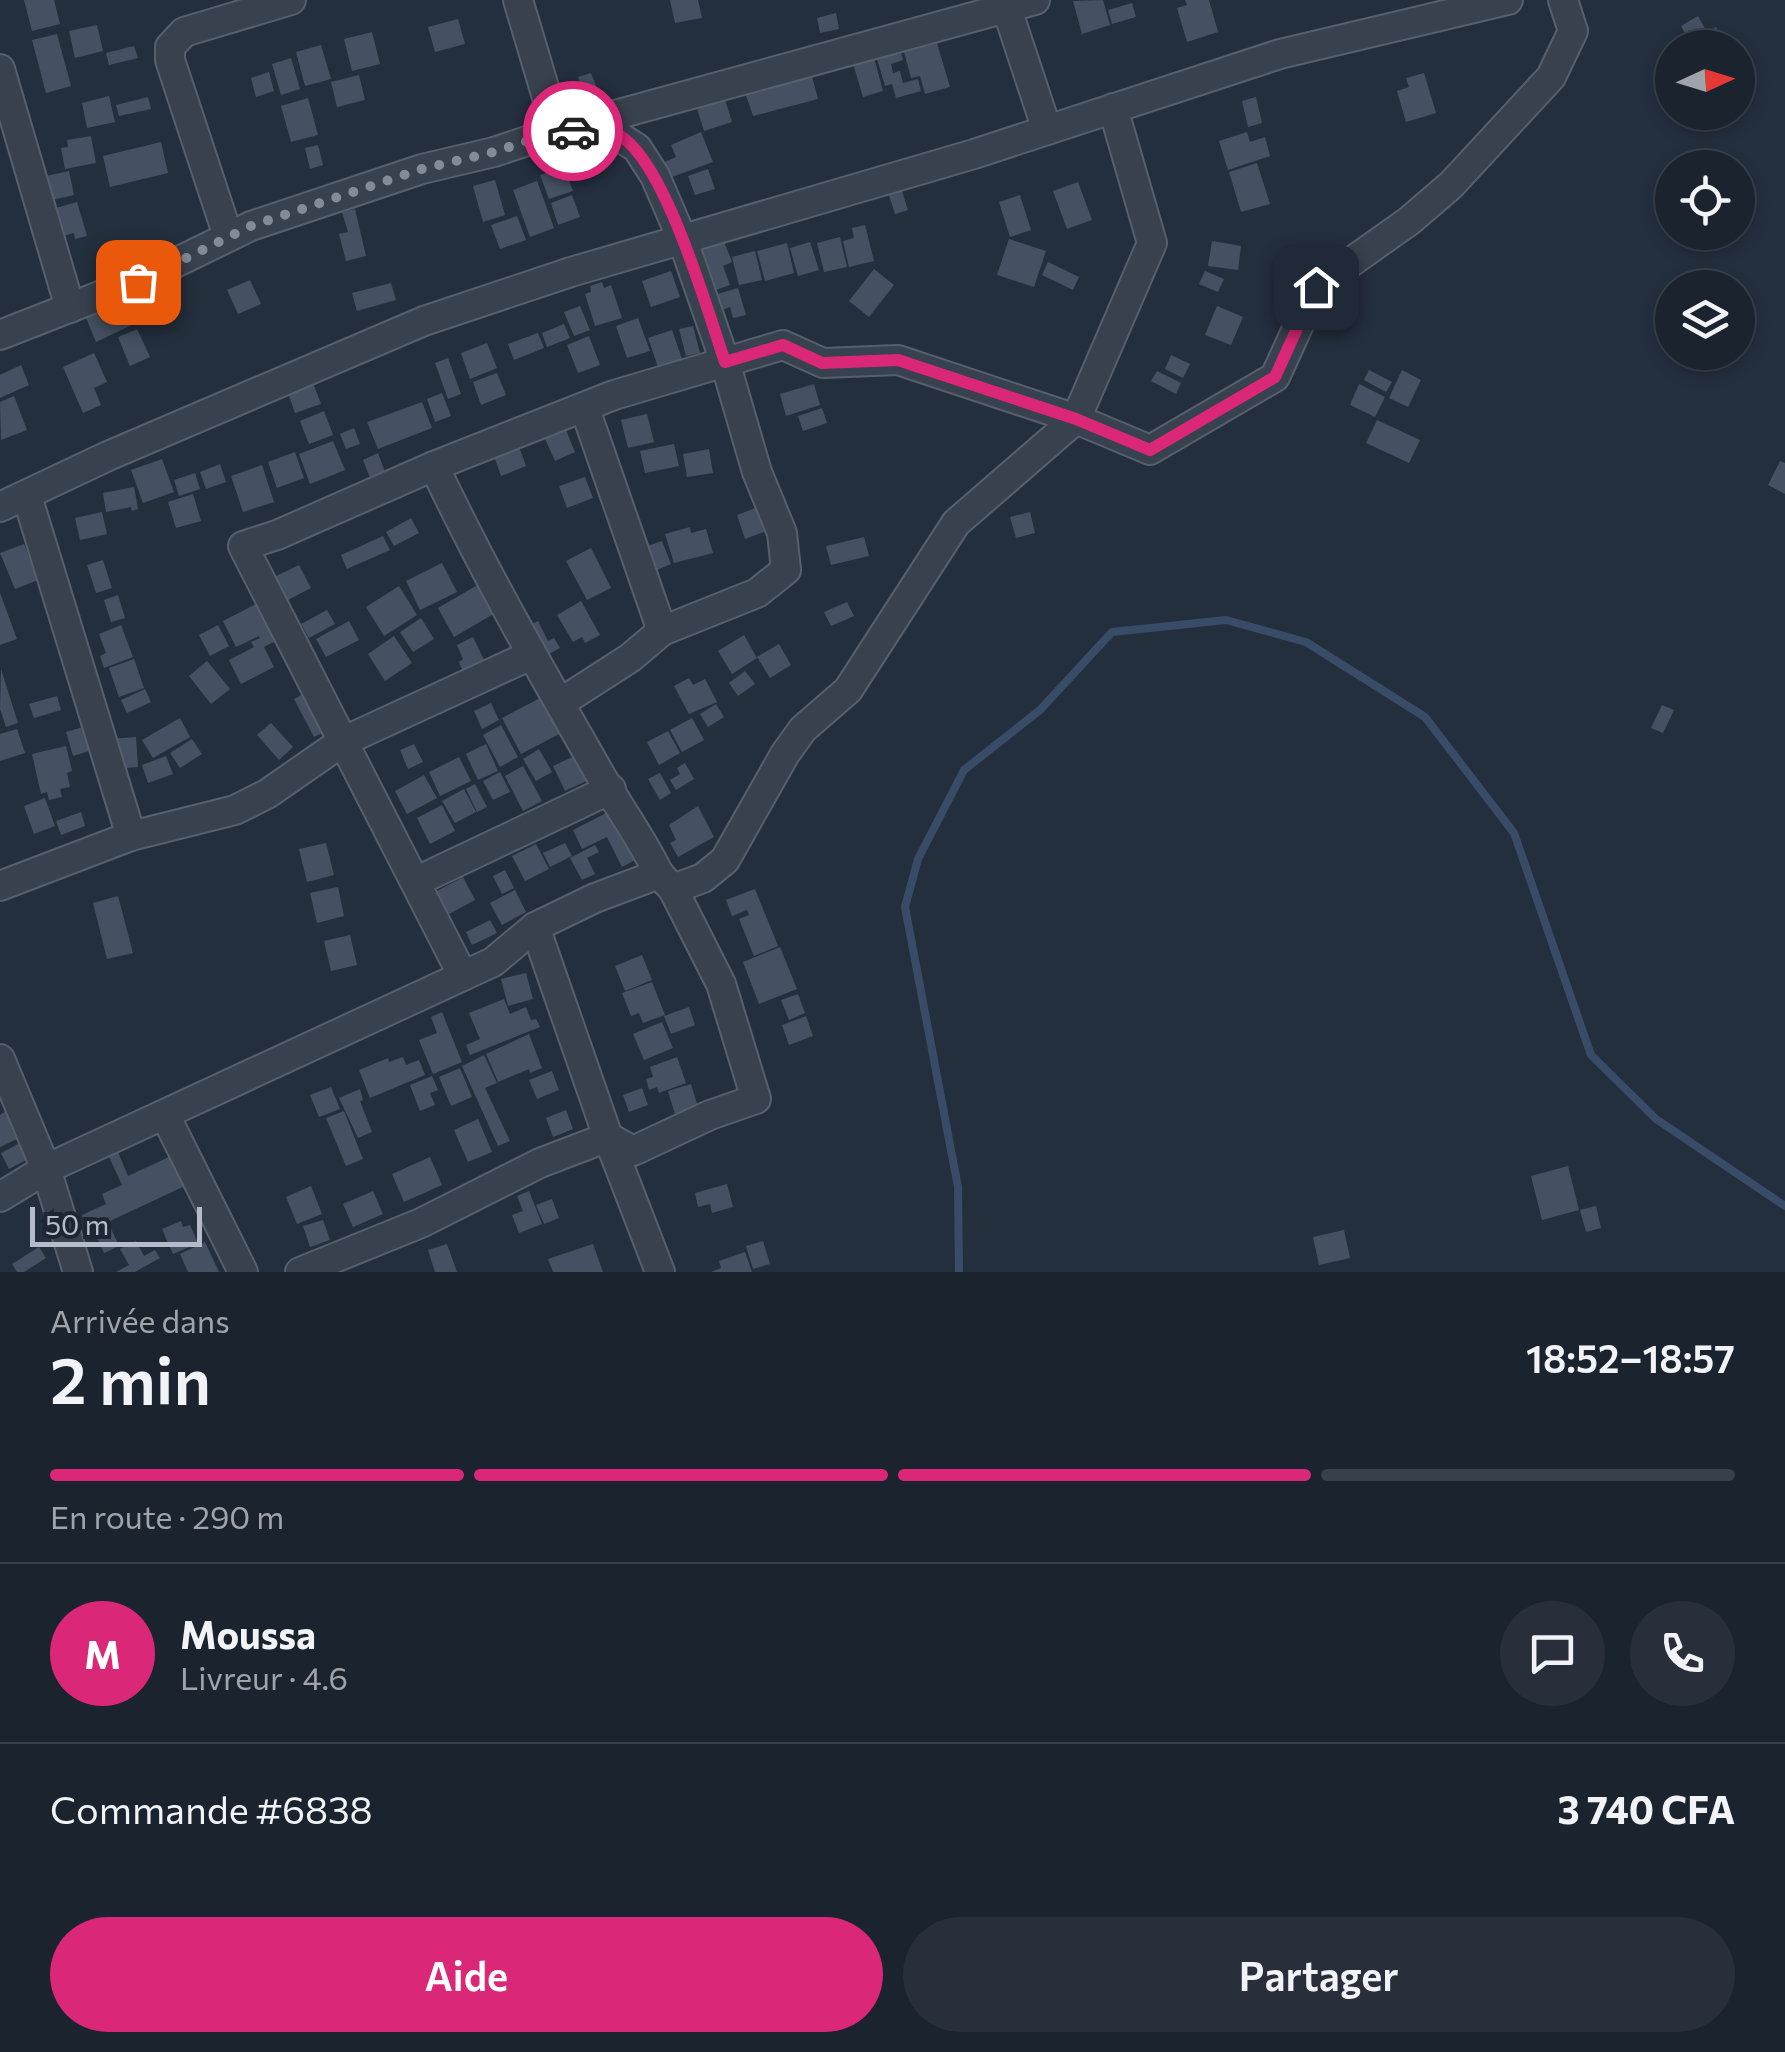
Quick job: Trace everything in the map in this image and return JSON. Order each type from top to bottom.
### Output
[{"type":"street","points":[[228,236],[170,60],[170,47],[184,32],[290,0]]},
{"type":"street","points":[[518,0],[558,131]]},
{"type":"street","points":[[0,335],[138,282],[228,236],[422,169],[494,152],[1006,4],[1035,0]]},
{"type":"street","points":[[0,507],[108,456],[424,320],[571,272],[683,242],[1047,130],[1280,54],[1508,0]]},
{"type":"street","points":[[463,976],[243,546],[614,395],[783,345],[822,363],[898,360],[1076,419],[1150,450],[1275,377],[1316,287],[1451,185],[1550,77],[1573,31],[1563,0]]},
{"type":"street","points":[[1006,4],[1047,130]]},
{"type":"street","points":[[0,69],[70,308]]},
{"type":"street","points":[[0,1198],[46,1169],[492,962],[535,927],[595,898],[703,878],[726,860],[785,754],[803,729],[848,690],[956,524],[1076,419],[1152,243],[1113,108]]},
{"type":"street","points":[[558,131],[612,132],[636,148],[655,176],[725,362],[757,472],[782,534],[786,570],[758,593],[662,631],[630,658],[560,702]]},
{"type":"street","points":[[585,409],[662,631]]},
{"type":"street","points":[[300,1272],[421,1222],[540,1163],[608,1138],[633,1151],[710,1115],[756,1099],[721,984],[640,835],[530,655],[434,466]]},
{"type":"street","points":[[27,496],[131,836]]},
{"type":"street","points":[[0,886],[131,836],[235,810],[267,794],[342,742],[530,655]]},
{"type":"street","points":[[417,881],[611,789]]},
{"type":"street","points":[[535,927],[608,1138],[660,1272]]},
{"type":"street","points":[[0,1059],[46,1169],[78,1272]]},
{"type":"street","points":[[165,1114],[242,1272]]},
{"type":"building","points":[[24,0],[54,0],[60,24],[32,31]]},
{"type":"building","points":[[670,0],[698,0],[702,18],[675,23]]},
{"type":"building","points":[[1103,0],[1110,25],[1082,34],[1073,1]]},
{"type":"building","points":[[1185,0],[1209,0],[1218,32],[1187,42],[1177,8],[1187,5]]},
{"type":"building","points":[[1132,3],[1136,17],[1112,24],[1108,10]]},
{"type":"building","points":[[836,13],[839,29],[820,33],[817,18]]},
{"type":"building","points":[[1698,16],[1706,30],[1683,30],[1681,26]]},
{"type":"building","points":[[458,19],[465,44],[435,52],[428,27]]},
{"type":"building","points":[[97,25],[103,51],[75,58],[69,31]]},
{"type":"building","points":[[372,32],[380,64],[352,71],[344,39]]},
{"type":"building","points":[[57,34],[71,86],[46,93],[32,40]]},
{"type":"building","points":[[937,43],[950,87],[925,94],[920,76],[911,78],[904,52]]},
{"type":"building","points":[[321,45],[331,79],[305,86],[296,52]]},
{"type":"building","points":[[134,46],[138,58],[109,65],[106,53]]},
{"type":"building","points":[[899,46],[903,60],[891,64],[893,73],[900,71],[903,83],[918,79],[921,91],[896,98],[892,84],[885,86],[875,52]]},
{"type":"building","points":[[873,54],[883,91],[863,97],[852,60]]},
{"type":"building","points":[[291,58],[300,89],[281,95],[272,64]]},
{"type":"building","points":[[269,72],[274,91],[256,97],[251,78]]},
{"type":"building","points":[[591,73],[600,96],[586,100],[578,77]]},
{"type":"building","points":[[811,73],[818,99],[753,116],[745,92]]},
{"type":"building","points":[[1424,73],[1436,113],[1406,122],[1397,91],[1409,87],[1406,78]]},
{"type":"building","points":[[359,75],[365,100],[337,107],[331,82]]},
{"type":"building","points":[[109,96],[115,122],[87,128],[82,103]]},
{"type":"building","points":[[724,96],[732,122],[704,131],[696,105]]},
{"type":"building","points":[[148,97],[151,109],[119,116],[116,105]]},
{"type":"building","points":[[1256,97],[1262,123],[1248,127],[1242,101]]},
{"type":"building","points":[[308,98],[318,135],[291,142],[281,106]]},
{"type":"building","points":[[701,132],[713,162],[672,177],[665,162],[676,157],[671,145]]},
{"type":"building","points":[[1247,132],[1250,142],[1265,137],[1270,156],[1228,170],[1219,141]]},
{"type":"building","points":[[91,136],[96,163],[65,169],[61,148],[68,147],[67,140]]},
{"type":"building","points":[[161,142],[168,173],[110,187],[103,156]]},
{"type":"building","points":[[318,145],[323,165],[310,169],[305,148]]},
{"type":"building","points":[[1257,163],[1270,204],[1241,212],[1229,172]]},
{"type":"building","points":[[564,167],[573,191],[549,199],[540,175]]},
{"type":"building","points":[[708,169],[715,189],[695,195],[688,176]]},
{"type":"building","points":[[69,171],[74,195],[47,201],[42,177]]},
{"type":"building","points":[[495,180],[505,215],[483,222],[473,186]]},
{"type":"building","points":[[537,181],[554,228],[530,237],[513,190]]},
{"type":"building","points":[[1078,182],[1092,220],[1067,229],[1053,191]]},
{"type":"building","points":[[900,185],[908,210],[895,214],[887,189]]},
{"type":"building","points":[[572,195],[580,217],[558,225],[551,203]]},
{"type":"building","points":[[1020,195],[1031,230],[1010,237],[999,202]]},
{"type":"building","points":[[77,202],[87,236],[75,239],[74,233],[53,239],[45,211]]},
{"type":"building","points":[[355,209],[366,256],[346,261],[339,234],[348,232],[342,212]]},
{"type":"building","points":[[517,216],[526,240],[500,249],[491,225]]},
{"type":"building","points":[[865,225],[874,261],[849,267],[843,241],[854,238],[852,228]]},
{"type":"building","points":[[721,234],[732,262],[723,266],[730,285],[713,291],[695,244]]},
{"type":"building","points":[[840,237],[847,267],[824,272],[817,243]]},
{"type":"building","points":[[1009,239],[1046,251],[1034,287],[997,275]]},
{"type":"building","points":[[1212,241],[1241,246],[1238,270],[1208,266]]},
{"type":"building","points":[[810,242],[819,270],[798,276],[790,248]]},
{"type":"building","points":[[787,243],[794,273],[765,281],[757,251]]},
{"type":"building","points":[[755,251],[762,280],[739,285],[732,257]]},
{"type":"building","points":[[1048,262],[1079,277],[1073,290],[1042,275]]},
{"type":"building","points":[[874,269],[894,285],[869,317],[849,301]]},
{"type":"building","points":[[671,271],[680,297],[651,307],[642,281]]},
{"type":"building","points":[[1205,271],[1224,279],[1218,292],[1199,284]]},
{"type":"building","points":[[250,280],[261,304],[238,314],[227,290]]},
{"type":"building","points":[[602,282],[604,288],[611,285],[622,318],[595,326],[585,294],[591,292],[590,286]]},
{"type":"building","points":[[391,283],[396,300],[357,311],[352,293]]},
{"type":"building","points":[[738,288],[746,315],[733,318],[730,307],[719,311],[714,295]]},
{"type":"building","points":[[152,294],[161,315],[137,325],[128,305]]},
{"type":"building","points":[[119,297],[132,325],[96,342],[84,313]]},
{"type":"building","points":[[580,306],[590,330],[574,336],[564,312]]},
{"type":"building","points":[[1217,306],[1243,317],[1231,345],[1205,335]]},
{"type":"building","points":[[638,318],[650,351],[627,358],[616,326]]},
{"type":"building","points":[[564,324],[570,338],[547,347],[542,333]]},
{"type":"building","points":[[693,326],[700,353],[686,356],[679,329]]},
{"type":"building","points":[[137,329],[150,357],[130,366],[118,337]]},
{"type":"building","points":[[672,330],[683,362],[659,370],[648,338]]},
{"type":"building","points":[[538,333],[544,348],[514,360],[508,344]]},
{"type":"building","points":[[589,336],[600,365],[578,373],[567,345]]},
{"type":"building","points":[[487,343],[497,368],[470,379],[461,353]]},
{"type":"building","points":[[94,353],[107,382],[94,388],[101,405],[83,413],[63,367]]},
{"type":"building","points":[[1171,355],[1190,364],[1183,378],[1165,369]]},
{"type":"building","points":[[448,358],[461,394],[448,399],[435,363]]},
{"type":"building","points":[[21,365],[29,385],[0,398],[0,375]]},
{"type":"building","points":[[1369,370],[1392,382],[1386,392],[1364,380]]},
{"type":"building","points":[[1402,370],[1421,380],[1408,407],[1389,398]]},
{"type":"building","points":[[1157,371],[1181,383],[1176,394],[1151,381]]},
{"type":"building","points":[[497,373],[506,395],[481,405],[473,382]]},
{"type":"building","points":[[313,383],[321,404],[295,413],[288,393]]},
{"type":"building","points":[[814,384],[820,405],[786,416],[780,394]]},
{"type":"building","points":[[1359,384],[1385,397],[1375,417],[1350,405]]},
{"type":"building","points":[[442,393],[451,416],[435,422],[427,399]]},
{"type":"building","points":[[14,396],[27,430],[1,440],[0,402]]},
{"type":"building","points":[[422,402],[432,428],[378,449],[367,422]]},
{"type":"building","points":[[822,408],[827,423],[803,431],[798,416]]},
{"type":"building","points":[[324,411],[333,435],[309,444],[300,421]]},
{"type":"building","points":[[647,414],[654,442],[628,448],[621,420]]},
{"type":"building","points":[[1377,420],[1420,440],[1409,463],[1366,443]]},
{"type":"building","points":[[354,428],[360,444],[346,449],[340,434]]},
{"type":"building","points":[[566,430],[575,452],[555,461],[545,439]]},
{"type":"building","points":[[333,441],[345,470],[310,484],[299,454]]},
{"type":"building","points":[[518,444],[526,466],[501,476],[493,453]]},
{"type":"building","points":[[674,444],[679,466],[645,473],[640,451]]},
{"type":"building","points":[[709,449],[713,473],[687,477],[683,454]]},
{"type":"building","points":[[295,452],[304,478],[277,488],[268,462]]},
{"type":"building","points":[[378,453],[385,472],[370,478],[363,460]]},
{"type":"building","points":[[162,459],[174,492],[143,503],[131,470]]},
{"type":"building","points":[[1780,461],[1785,463],[1785,494],[1768,485]]},
{"type":"building","points":[[220,464],[226,482],[206,489],[200,472]]},
{"type":"building","points":[[262,465],[274,502],[243,512],[231,476]]},
{"type":"building","points":[[195,473],[200,489],[179,496],[174,480]]},
{"type":"building","points":[[585,477],[593,498],[567,508],[559,486]]},
{"type":"building","points":[[134,487],[138,509],[106,512],[103,493]]},
{"type":"building","points":[[193,494],[201,521],[176,528],[168,502]]},
{"type":"building","points":[[756,508],[764,532],[745,539],[737,515]]},
{"type":"building","points":[[102,512],[107,534],[80,540],[75,518]]},
{"type":"building","points":[[1030,512],[1035,533],[1016,538],[1010,517]]},
{"type":"building","points":[[411,518],[419,533],[394,546],[386,532]]},
{"type":"building","points":[[690,527],[691,533],[706,529],[713,553],[674,563],[665,534]]},
{"type":"building","points":[[383,536],[390,550],[347,569],[341,555]]},
{"type":"building","points":[[864,537],[869,556],[831,565],[826,546]]},
{"type":"building","points":[[662,541],[671,564],[652,572],[642,548]]},
{"type":"building","points":[[24,544],[38,580],[15,589],[0,553]]},
{"type":"building","points":[[591,548],[611,588],[587,600],[566,561]]},
{"type":"building","points":[[103,560],[112,588],[96,593],[87,565]]},
{"type":"building","points":[[442,563],[457,592],[420,610],[406,581]]},
{"type":"building","points":[[299,565],[311,588],[288,600],[276,576]]},
{"type":"building","points":[[481,583],[497,612],[454,637],[438,608]]},
{"type":"building","points":[[399,586],[417,615],[384,636],[366,607]]},
{"type":"building","points":[[0,593],[17,639],[0,645]]},
{"type":"building","points":[[118,595],[125,618],[111,622],[104,600]]},
{"type":"building","points":[[581,601],[600,635],[585,643],[582,637],[573,642],[557,615]]},
{"type":"building","points":[[847,602],[854,616],[831,626],[824,612]]},
{"type":"building","points":[[258,603],[276,641],[264,647],[274,667],[241,684],[229,660],[254,647],[251,642],[260,638],[236,647],[223,621]]},
{"type":"building","points":[[327,610],[335,624],[309,638],[301,624]]},
{"type":"building","points":[[421,618],[434,639],[413,652],[400,632]]},
{"type":"building","points":[[349,621],[359,640],[326,657],[316,639]]},
{"type":"building","points":[[538,621],[548,641],[554,638],[560,648],[545,656],[528,626]]},
{"type":"building","points":[[121,625],[133,657],[104,668],[100,656],[106,653],[99,634]]},
{"type":"building","points":[[218,625],[229,646],[210,656],[199,635]]},
{"type":"building","points":[[744,635],[757,658],[732,674],[718,651]]},
{"type":"building","points":[[394,636],[412,663],[385,681],[368,654]]},
{"type":"building","points":[[473,637],[485,662],[463,672],[457,645]]},
{"type":"building","points":[[779,644],[791,665],[770,678],[757,657]]},
{"type":"building","points":[[134,659],[144,688],[119,697],[109,668]]},
{"type":"building","points":[[207,661],[230,689],[211,704],[189,676]]},
{"type":"building","points":[[1,669],[18,723],[6,727],[0,709]]},
{"type":"building","points":[[745,671],[755,684],[738,696],[729,683]]},
{"type":"building","points":[[689,678],[693,685],[705,679],[717,702],[689,714],[674,686]]},
{"type":"building","points":[[145,689],[151,702],[127,713],[121,700]]},
{"type":"building","points":[[305,693],[326,731],[314,737],[294,699]]},
{"type":"building","points":[[546,695],[565,731],[521,754],[502,718]]},
{"type":"building","points":[[57,696],[61,710],[34,718],[29,704]]},
{"type":"building","points":[[491,703],[499,720],[482,729],[474,711]]},
{"type":"building","points":[[716,704],[724,717],[708,727],[700,714]]},
{"type":"building","points":[[1662,705],[1674,710],[1663,733],[1651,728]]},
{"type":"building","points":[[180,718],[190,737],[153,758],[142,740]]},
{"type":"building","points":[[692,718],[704,740],[682,752],[670,730]]},
{"type":"building","points":[[271,723],[293,747],[279,760],[257,735]]},
{"type":"building","points":[[501,725],[518,757],[500,767],[483,735]]},
{"type":"building","points":[[83,727],[89,751],[73,756],[66,732]]},
{"type":"building","points":[[17,729],[25,753],[0,761],[0,734]]},
{"type":"building","points":[[668,731],[680,753],[659,765],[647,742]]},
{"type":"building","points":[[136,737],[138,767],[111,769],[109,739]]},
{"type":"building","points":[[192,739],[202,754],[180,768],[170,753]]},
{"type":"building","points":[[414,744],[423,762],[408,769],[400,750]]},
{"type":"building","points":[[486,744],[498,771],[478,780],[466,754]]},
{"type":"building","points":[[66,746],[72,771],[67,773],[70,787],[60,789],[62,797],[49,800],[47,792],[41,794],[32,754]]},
{"type":"building","points":[[539,749],[552,772],[536,781],[523,759]]},
{"type":"building","points":[[581,753],[593,778],[565,791],[553,766]]},
{"type":"building","points":[[166,756],[173,774],[148,783],[142,765]]},
{"type":"building","points":[[459,757],[471,781],[440,796],[429,772]]},
{"type":"building","points":[[685,763],[694,779],[676,790],[670,780],[680,774],[677,768]]},
{"type":"building","points":[[523,766],[542,801],[523,811],[505,776]]},
{"type":"building","points":[[500,772],[510,792],[493,800],[483,781]]},
{"type":"building","points":[[660,773],[671,793],[660,800],[648,779]]},
{"type":"building","points":[[424,775],[437,798],[407,814],[395,791]]},
{"type":"building","points":[[475,784],[487,807],[477,812],[466,789]]},
{"type":"building","points":[[464,789],[476,812],[455,823],[442,801]]},
{"type":"building","points":[[45,798],[55,826],[34,834],[24,806]]},
{"type":"building","points":[[442,805],[455,831],[430,844],[417,818]]},
{"type":"building","points":[[698,806],[714,837],[678,857],[670,843],[676,840],[669,825]]},
{"type":"building","points":[[614,809],[639,858],[622,867],[607,837],[582,849],[573,830]]},
{"type":"building","points":[[81,812],[85,826],[61,835],[56,821]]},
{"type":"building","points":[[326,843],[334,875],[307,882],[299,849]]},
{"type":"building","points":[[565,843],[572,856],[550,867],[543,853]]},
{"type":"building","points":[[536,844],[549,869],[525,881],[512,856]]},
{"type":"building","points":[[595,845],[599,852],[587,858],[595,874],[582,880],[570,858]]},
{"type":"building","points":[[505,870],[514,888],[502,894],[493,876]]},
{"type":"building","points":[[463,877],[475,900],[449,914],[437,891]]},
{"type":"building","points":[[338,887],[344,916],[317,923],[310,893]]},
{"type":"building","points":[[755,889],[778,946],[754,956],[739,919],[749,915],[747,910],[732,916],[726,900]]},
{"type":"building","points":[[515,890],[526,912],[502,925],[490,903]]},
{"type":"building","points":[[118,896],[133,953],[107,959],[93,903]]},
{"type":"building","points":[[490,920],[497,933],[472,945],[466,932]]},
{"type":"building","points":[[350,935],[357,965],[331,971],[324,941]]},
{"type":"building","points":[[780,947],[797,989],[759,1004],[743,962]]},
{"type":"building","points":[[642,955],[652,980],[625,991],[615,966]]},
{"type":"building","points":[[526,973],[533,999],[508,1006],[501,979]]},
{"type":"building","points":[[652,982],[665,1015],[643,1023],[639,1013],[631,1016],[622,993]]},
{"type":"building","points":[[798,994],[805,1013],[789,1020],[781,1000]]},
{"type":"building","points":[[504,999],[510,1014],[526,1007],[531,1020],[536,1019],[540,1027],[470,1055],[466,1045],[480,1039],[469,1013]]},
{"type":"building","points":[[689,1007],[695,1025],[671,1034],[664,1016]]},
{"type":"building","points":[[442,1012],[462,1062],[433,1074],[419,1040],[437,1033],[431,1017]]},
{"type":"building","points":[[806,1016],[813,1036],[789,1045],[782,1025]]},
{"type":"building","points":[[662,1022],[673,1048],[644,1060],[633,1034]]},
{"type":"building","points":[[529,1034],[542,1068],[498,1082],[486,1054]]},
{"type":"building","points":[[484,1055],[497,1083],[485,1088],[510,1141],[498,1146],[462,1066]]},
{"type":"building","points":[[403,1057],[406,1065],[419,1060],[425,1075],[370,1098],[359,1070],[388,1058],[389,1062]]},
{"type":"building","points":[[677,1057],[686,1083],[659,1093],[657,1087],[649,1090],[646,1079],[653,1077],[650,1067]]},
{"type":"building","points":[[460,1068],[472,1097],[451,1106],[439,1077]]},
{"type":"building","points":[[552,1071],[559,1090],[537,1099],[529,1080]]},
{"type":"building","points":[[432,1076],[438,1090],[430,1093],[435,1105],[420,1111],[410,1085]]},
{"type":"building","points":[[691,1084],[700,1114],[677,1121],[668,1091]]},
{"type":"building","points":[[331,1087],[340,1109],[319,1117],[310,1095]]},
{"type":"building","points":[[642,1088],[648,1105],[629,1112],[623,1095]]},
{"type":"building","points":[[360,1089],[360,1101],[372,1132],[358,1138],[339,1098]]},
{"type":"building","points":[[12,1107],[21,1126],[12,1130],[17,1139],[0,1147],[0,1115]]},
{"type":"building","points":[[566,1110],[573,1129],[553,1137],[546,1118]]},
{"type":"building","points":[[344,1111],[363,1159],[346,1166],[326,1118]]},
{"type":"building","points":[[478,1119],[492,1152],[468,1162],[454,1130]]},
{"type":"building","points":[[20,1143],[28,1159],[9,1169],[1,1153]]},
{"type":"building","points":[[118,1152],[128,1176],[171,1156],[185,1186],[110,1221],[108,1217],[87,1227],[82,1215],[106,1204],[102,1194],[122,1185],[109,1157]]},
{"type":"building","points":[[430,1157],[442,1185],[404,1202],[392,1174]]},
{"type":"building","points":[[1568,1166],[1579,1210],[1542,1220],[1531,1176]]},
{"type":"building","points":[[727,1184],[733,1207],[712,1213],[710,1204],[698,1207],[695,1193]]},
{"type":"building","points":[[311,1186],[322,1214],[297,1224],[286,1197]]},
{"type":"building","points":[[373,1191],[383,1214],[353,1227],[343,1204]]},
{"type":"building","points":[[529,1191],[542,1224],[519,1233],[512,1215],[523,1211],[517,1196]]},
{"type":"building","points":[[552,1199],[559,1218],[544,1224],[536,1205]]},
{"type":"building","points":[[1596,1206],[1601,1228],[1586,1232],[1580,1210]]},
{"type":"building","points":[[323,1220],[330,1240],[310,1247],[303,1226]]},
{"type":"building","points":[[181,1221],[183,1227],[190,1225],[198,1243],[173,1254],[162,1229]]},
{"type":"building","points":[[108,1222],[119,1246],[104,1253],[93,1229]]},
{"type":"building","points":[[1344,1230],[1350,1258],[1319,1265],[1313,1237]]},
{"type":"building","points":[[136,1241],[144,1256],[155,1250],[160,1258],[135,1272],[116,1272],[129,1265],[120,1249]]},
{"type":"building","points":[[763,1241],[770,1264],[753,1269],[746,1246]]},
{"type":"building","points":[[205,1242],[219,1272],[188,1272],[180,1254]]},
{"type":"building","points":[[447,1244],[457,1272],[435,1272],[428,1250]]},
{"type":"building","points":[[593,1244],[603,1272],[553,1272],[548,1259]]},
{"type":"building","points":[[39,1247],[46,1258],[24,1272],[17,1272],[12,1264]]},
{"type":"building","points":[[745,1252],[752,1272],[711,1272],[721,1268],[719,1261]]},
{"type":"waterway","points":[[959,1272],[958,1187],[905,907],[918,859],[964,770],[1040,710],[1112,632],[1226,620],[1306,642],[1425,717],[1514,833],[1591,1055],[1656,1119],[1785,1206]]},
{"type":"way so far","points":[[138,282],[251,226],[422,169],[494,152],[558,131],[573,131]]},
{"type":"route","points":[[573,131],[612,132],[636,148],[655,176],[725,362],[783,345],[822,363],[898,360],[1076,419],[1150,450],[1275,377],[1316,287]]}]
